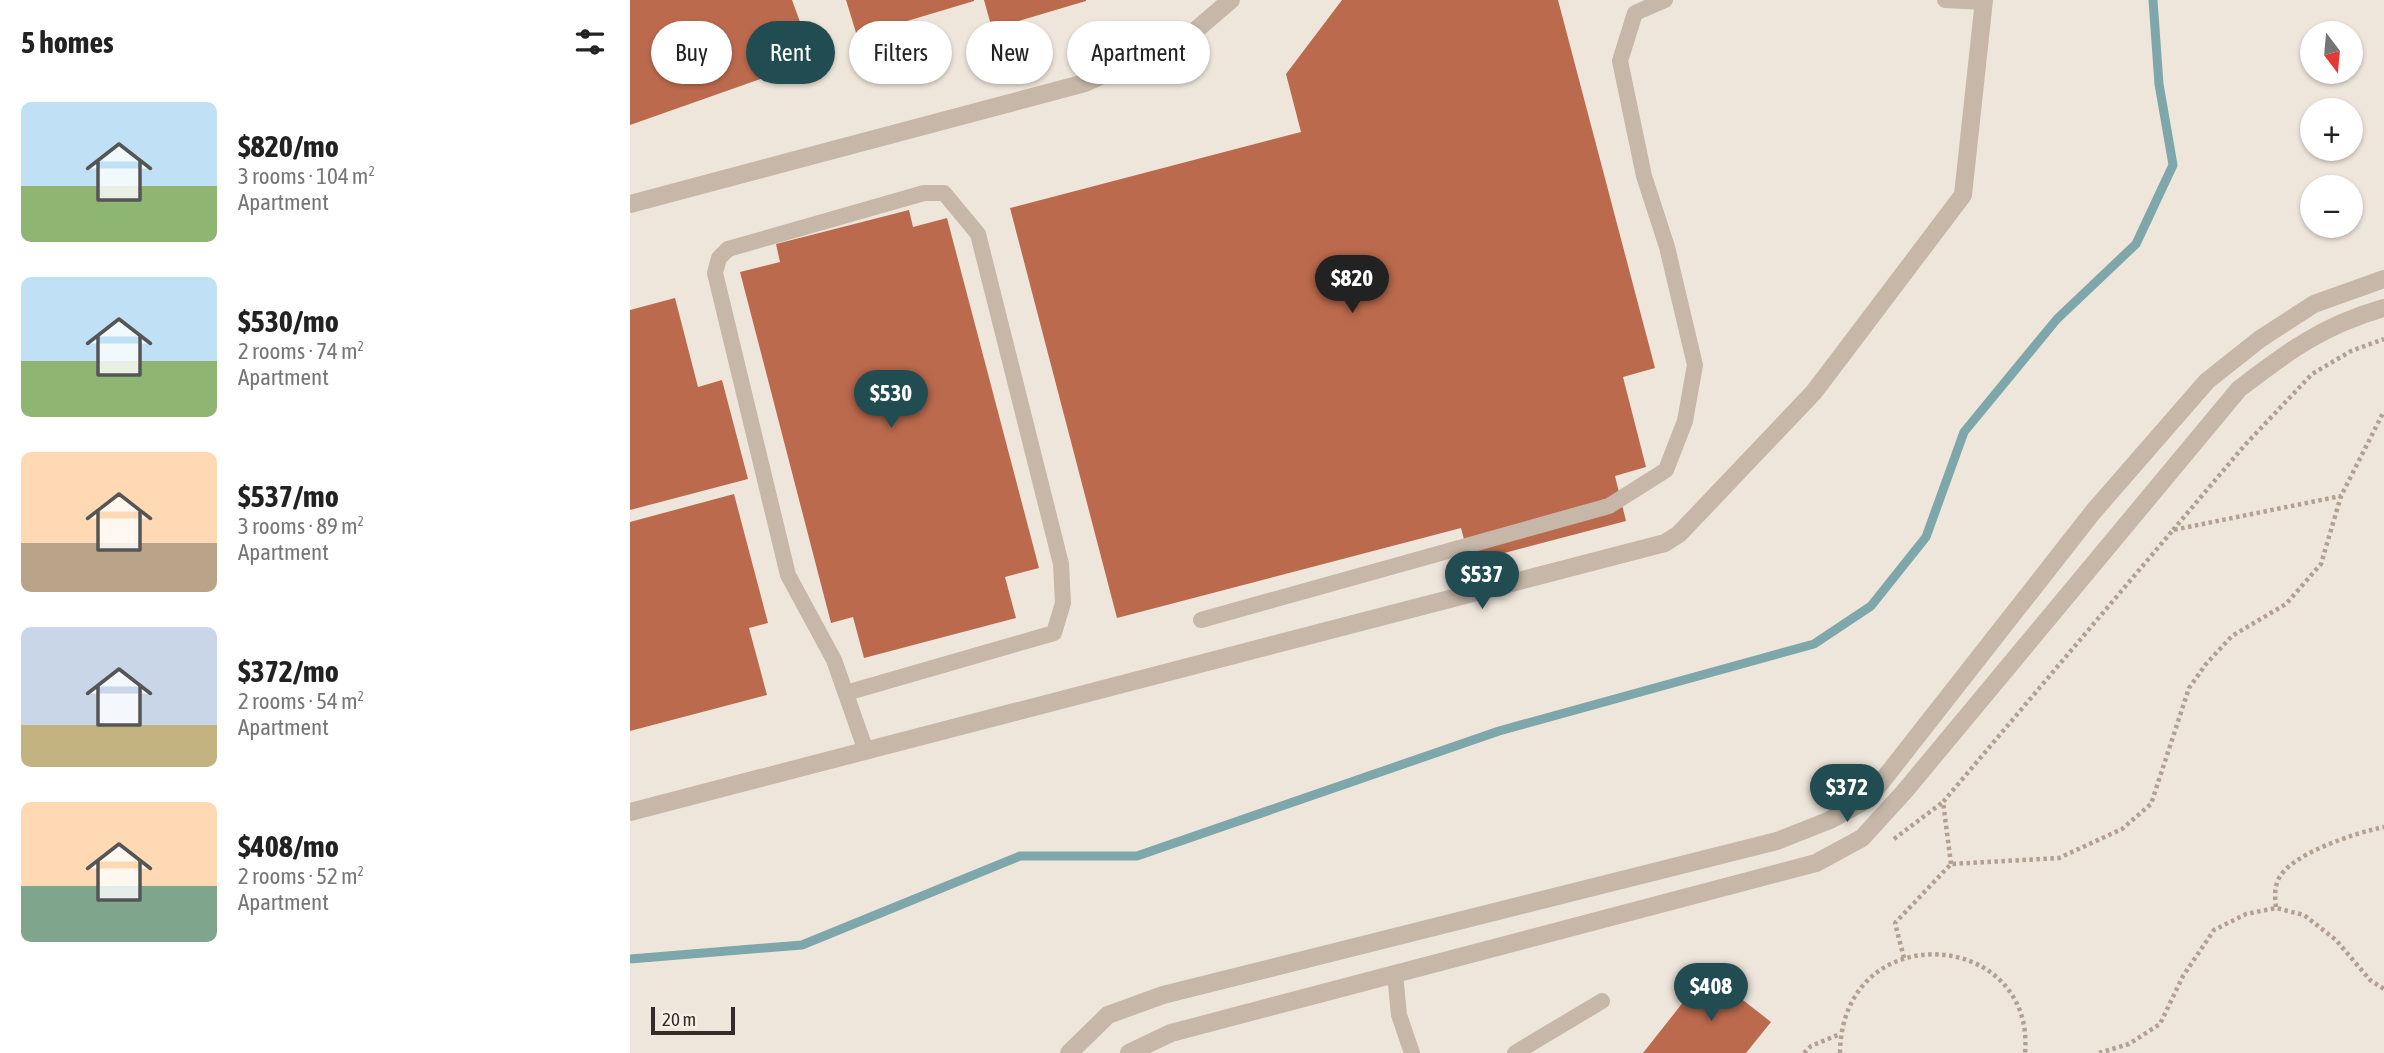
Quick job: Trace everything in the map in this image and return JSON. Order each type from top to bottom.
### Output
[{"type":"street","points":[[630,204],[1085,83],[1189,36],[1230,0]]},
{"type":"street","points":[[630,812],[1665,543],[1679,534],[1814,392],[1963,195],[1984,1]]},
{"type":"street","points":[[1069,1053],[1108,1015],[1163,995],[1777,841],[1830,820],[1868,799],[2093,512],[2207,381],[2260,339],[2315,304],[2384,279]]},
{"type":"street","points":[[1129,1053],[1171,1033],[1816,863],[1862,838],[1904,793],[2239,388],[2296,345],[2354,317],[2384,308]]},
{"type":"lane","points":[[1201,620],[1608,506],[1666,470],[1685,421],[1695,365],[1667,247],[1644,176],[1620,61],[1635,13],[1665,0]]},
{"type":"lane","points":[[1945,0],[1984,1]]},
{"type":"lane","points":[[846,693],[1054,633],[1063,603],[1061,564],[978,234],[944,193],[924,193],[728,249],[719,258],[715,273],[788,575],[834,660],[866,751]]},
{"type":"lane","points":[[1395,974],[1399,1015],[1412,1053]]},
{"type":"lane","points":[[1515,1053],[1602,1002]]},
{"type":"path","points":[[1951,864],[1943,802],[2244,446],[2312,374],[2351,351],[2384,339]]},
{"type":"path","points":[[1904,958],[1895,923],[1951,864],[2059,858],[2122,829],[2151,804],[2189,688],[2206,664],[2232,636],[2286,604],[2322,564],[2341,496],[2384,411]]},
{"type":"path","points":[[2173,530],[2341,496]]},
{"type":"path","points":[[2276,908],[2274,891],[2279,877],[2316,849],[2352,834],[2384,827]]},
{"type":"path","points":[[2099,1053],[2129,1044],[2160,1024],[2183,976],[2214,930],[2246,914],[2276,908],[2304,915],[2336,940],[2370,980],[2384,989]]},
{"type":"path","points":[[1840,1053],[1840,1034],[1849,1004],[1868,978],[1904,958],[1933,952],[1956,955],[1985,968],[2008,990],[2022,1018],[2025,1053]]},
{"type":"path","points":[[1804,1053],[1811,1045],[1840,1034]]},
{"type":"building","points":[[630,0],[792,0],[800,21],[746,21],[746,84],[630,125]]},
{"type":"building","points":[[846,0],[974,0],[907,21],[852,21]]},
{"type":"building","points":[[984,0],[1086,0],[1019,21],[990,21]]},
{"type":"building","points":[[1342,0],[1558,0],[1655,368],[1623,377],[1646,467],[1615,476],[1626,521],[1470,562],[1461,528],[1117,618],[1010,208],[1301,132],[1286,74]]},
{"type":"building","points":[[909,210],[913,227],[947,218],[1039,568],[1005,577],[1016,618],[864,658],[853,617],[831,623],[740,272],[780,262],[776,244]]},
{"type":"building","points":[[675,298],[698,387],[722,380],[748,479],[630,510],[630,310]]},
{"type":"building","points":[[734,494],[768,623],[749,628],[767,695],[630,731],[630,522]]},
{"type":"building","points":[[1707,972],[1771,1022],[1746,1053],[1643,1053]]},
{"type":"waterway","points":[[630,959],[802,945],[1020,856],[1137,856],[1499,731],[1814,644],[1871,606],[1926,537],[1964,432],[2057,319],[2136,244],[2173,165],[2159,84],[2153,0]]}]
